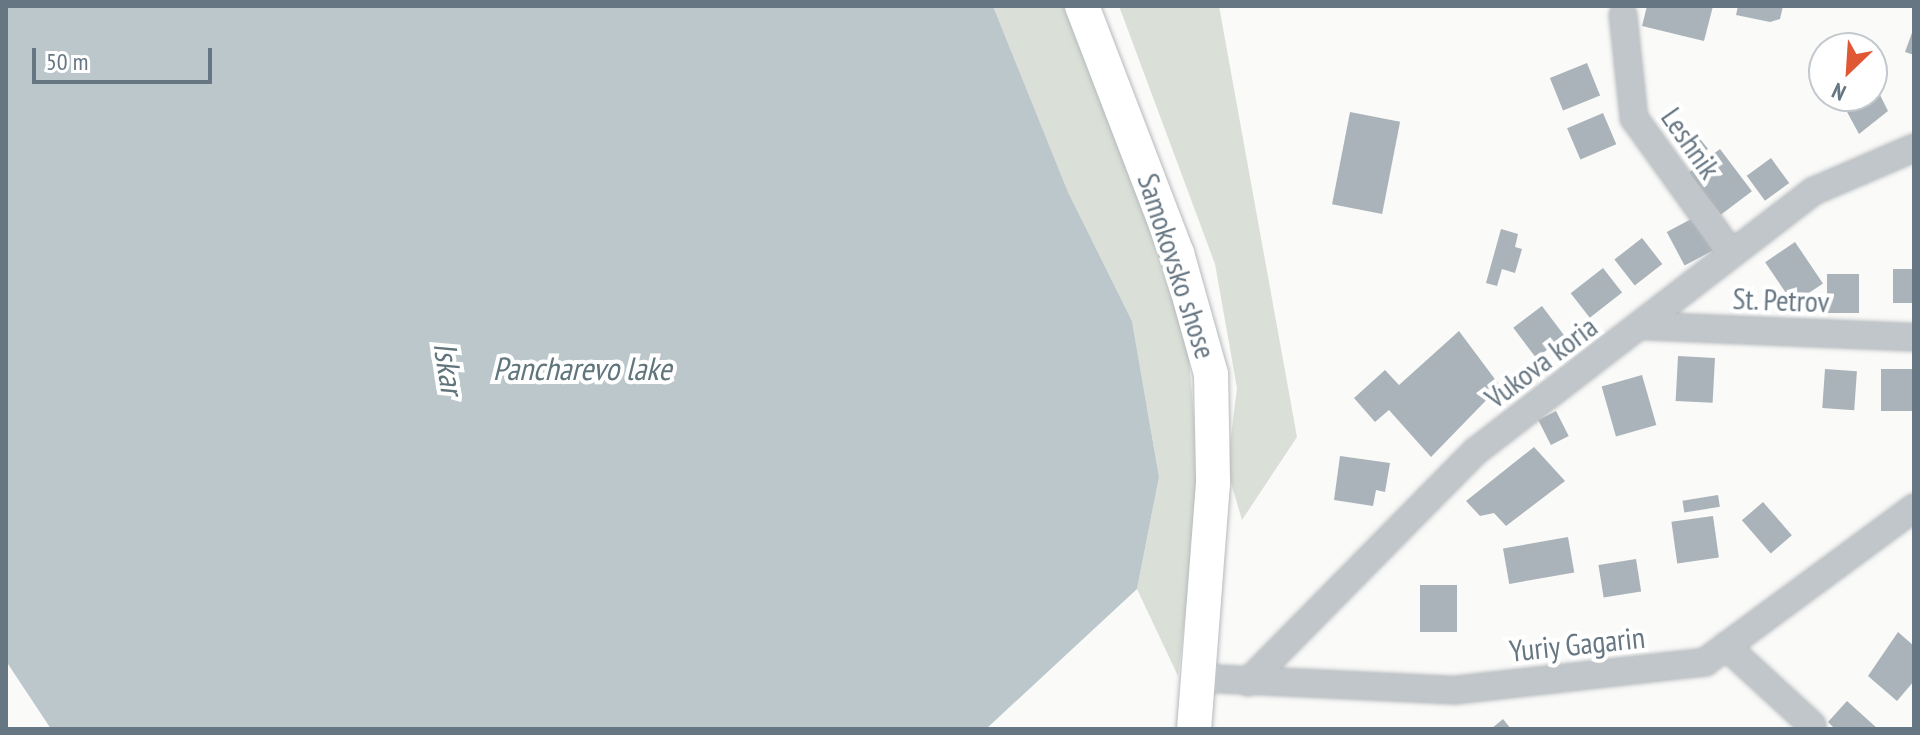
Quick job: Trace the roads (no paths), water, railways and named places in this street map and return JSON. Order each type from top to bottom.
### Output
[{"type":"main road","name":"Samokovsko shose","points":[[1082,6],[1177,253],[1211,374],[1213,483],[1194,729]]},
{"type":"street","name":"Leshnik","points":[[1623,15],[1634,118],[1729,250]]},
{"type":"street","name":"Vukova koria","points":[[1248,682],[1476,451],[1646,326],[1729,250],[1814,191],[1914,148]]},
{"type":"street","name":"St. Petrov","points":[[1646,326],[1914,337]]},
{"type":"street","name":"Yuriy Gagarin","points":[[1198,678],[1456,690],[1705,662],[1914,508]]},
{"type":"street","points":[[1726,646],[1812,725]]},
{"type":"water","name":"Pancharevo lake","points":[[6,6],[993,6],[1068,192],[1132,321],[1159,477],[1137,589],[986,729],[51,729],[6,661]]},
{"type":"water label","name":"Iskar","points":[[449,368]]}]
